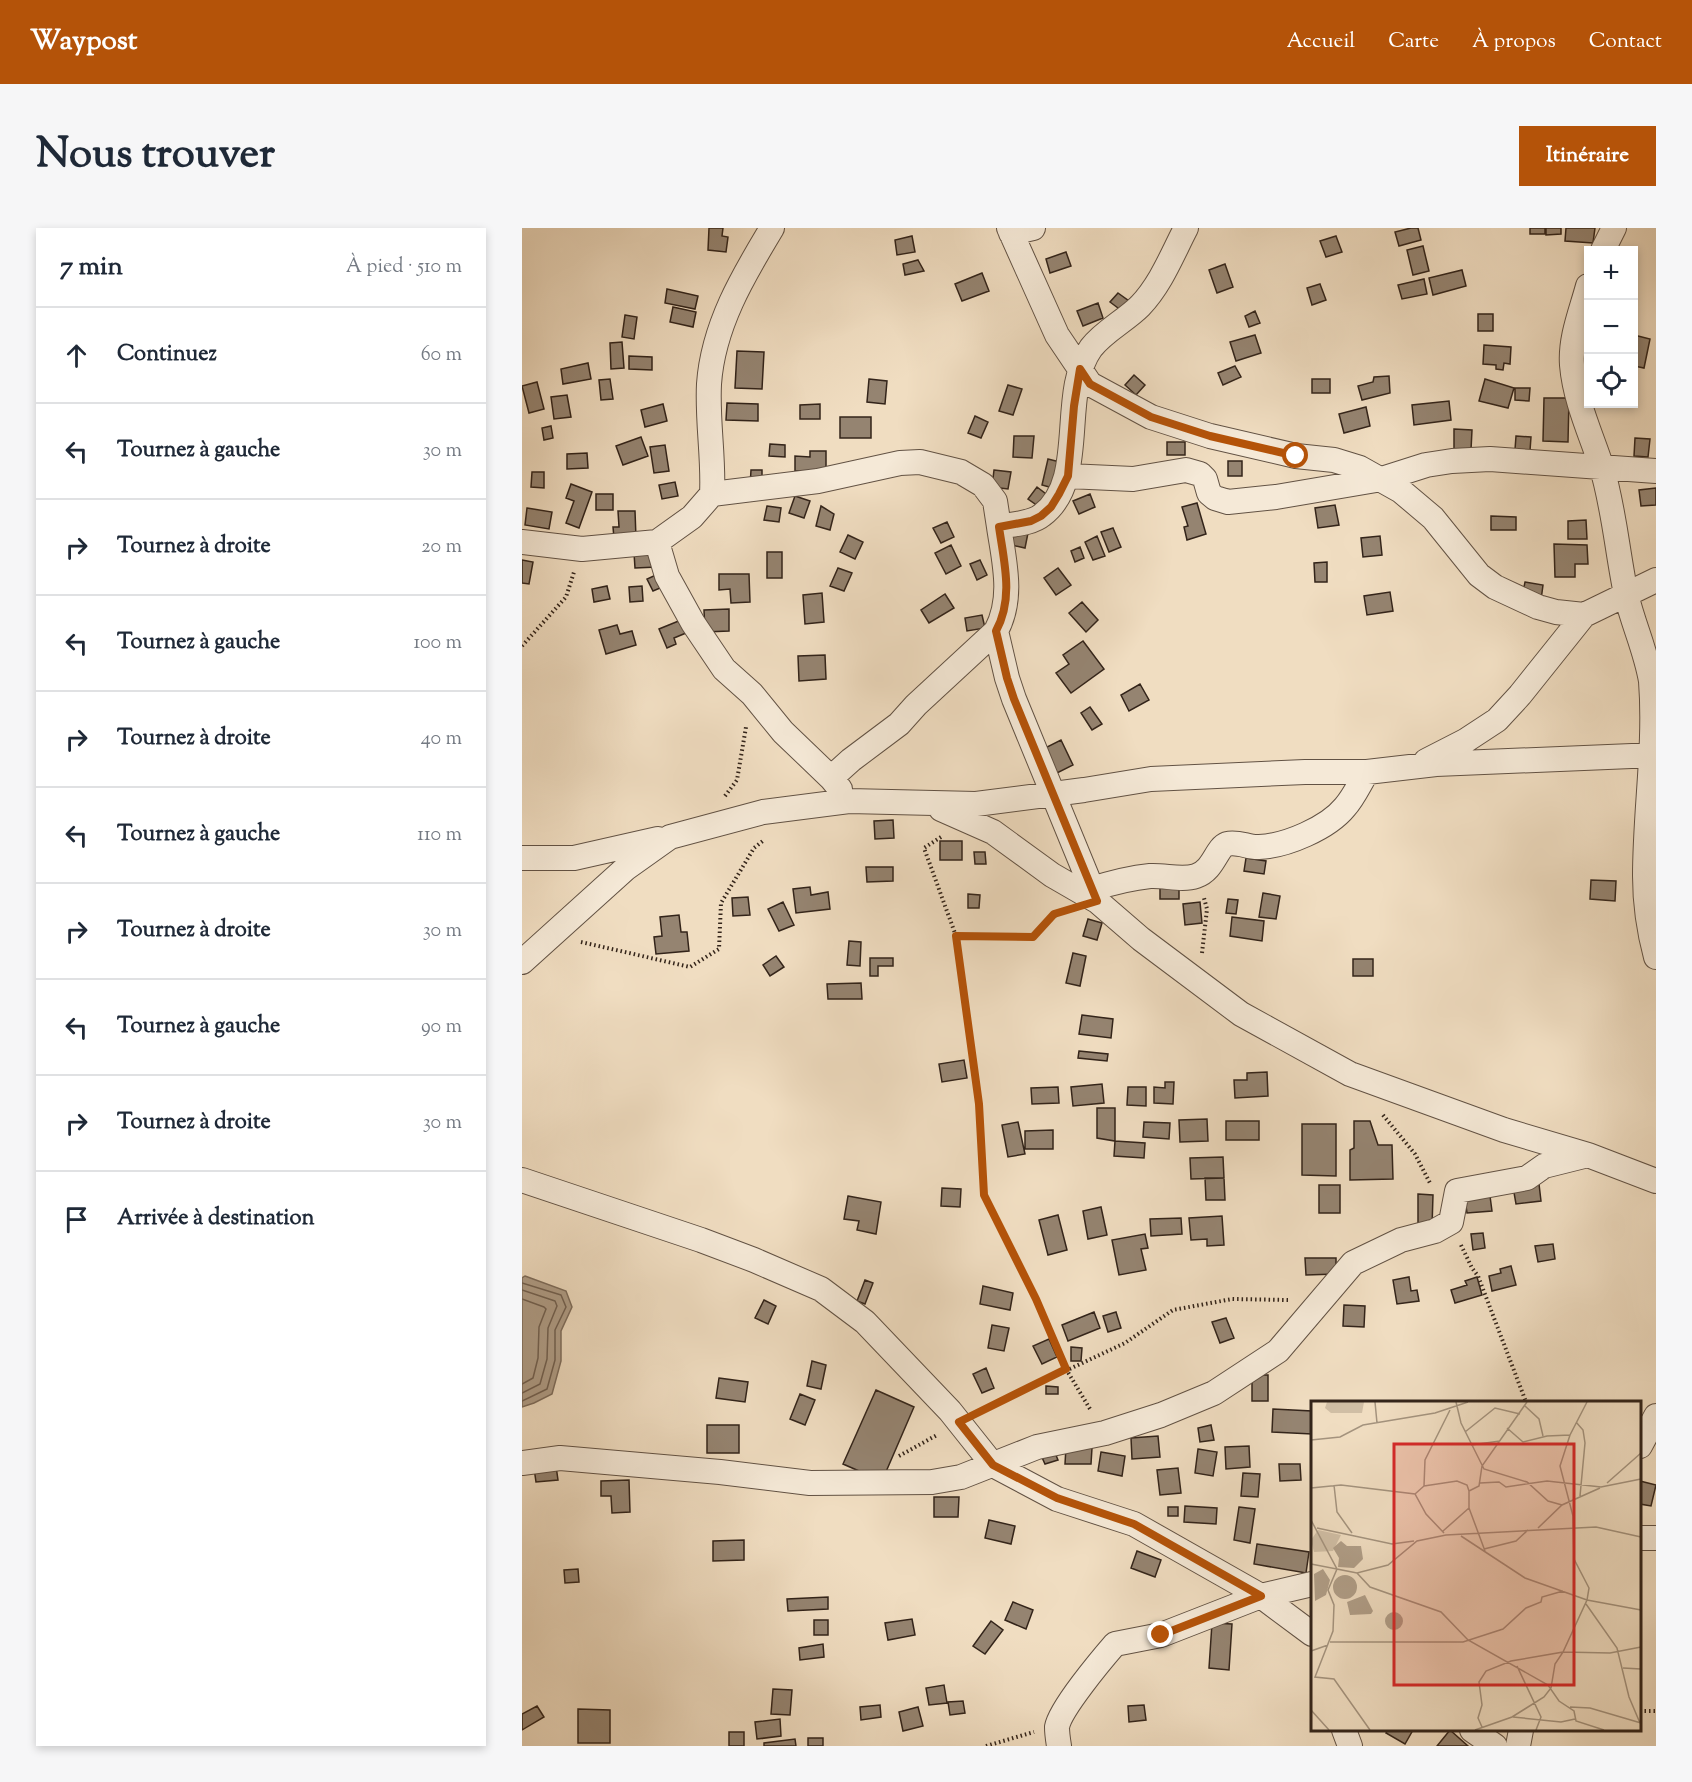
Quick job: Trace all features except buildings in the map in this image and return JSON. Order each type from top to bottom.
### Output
[{"type":"street","points":[[522,542],[582,549],[657,542],[692,518],[712,494],[710,382],[715,350],[721,327],[740,281],[772,228]]},
{"type":"street","points":[[999,527],[1031,521],[1051,507],[1068,476],[1074,406],[1080,369],[1091,348],[1103,335],[1140,306],[1155,288],[1186,228]]},
{"type":"street","points":[[1605,246],[1614,228]]},
{"type":"street","points":[[1018,230],[1057,335],[1090,384],[1151,417],[1210,436],[1296,456],[1334,460],[1360,468],[1401,491],[1433,518],[1479,575],[1495,587],[1538,607],[1556,612],[1584,615]]},
{"type":"street","points":[[1584,300],[1573,338],[1572,365],[1584,420],[1601,466],[1614,521],[1626,596],[1651,681],[1654,755],[1645,878],[1647,912],[1656,957]]},
{"type":"street","points":[[1068,476],[1133,479],[1186,470],[1200,474],[1205,479],[1209,493],[1215,498],[1228,502],[1276,497],[1382,479],[1425,465],[1452,461],[1490,459],[1656,471]]},
{"type":"street","points":[[712,494],[818,481],[900,463],[920,462],[961,472],[983,485],[995,501],[1007,585],[1003,618],[996,631],[916,705],[900,724],[851,760],[831,778]]},
{"type":"street","points":[[657,542],[668,576],[709,649],[724,669],[752,694],[783,732],[831,778],[849,801]]},
{"type":"street","points":[[1416,766],[1465,741],[1497,720],[1521,695],[1584,615],[1656,580]]},
{"type":"street","points":[[996,631],[1007,678],[1094,895]]},
{"type":"street","points":[[522,858],[574,858],[670,837],[763,812],[849,801],[976,804],[1150,779],[1305,772],[1367,772],[1416,766],[1654,755]]},
{"type":"street","points":[[1094,895],[1131,879],[1152,876],[1189,878],[1198,876],[1211,866],[1223,846],[1229,843],[1257,848],[1293,840],[1329,821],[1347,805],[1367,772]]},
{"type":"street","points":[[928,804],[993,832],[1052,875],[1094,895],[1141,939],[1240,1014],[1350,1074],[1504,1130],[1588,1155],[1656,1181]]},
{"type":"street","points":[[522,962],[625,869],[670,837]]},
{"type":"street","points":[[522,1463],[560,1458],[720,1472],[810,1483],[894,1484],[942,1481],[962,1477],[1036,1447],[1105,1433],[1161,1415],[1214,1393],[1278,1351],[1353,1263],[1401,1240],[1436,1231],[1451,1222],[1457,1191],[1527,1178],[1544,1166],[1588,1155]]},
{"type":"street","points":[[522,1180],[701,1240],[821,1289],[865,1322],[950,1411],[993,1465],[1057,1498],[1134,1524],[1261,1596],[1306,1630],[1311,1648]]},
{"type":"street","points":[[1641,1444],[1656,1416]]},
{"type":"street","points":[[1058,1736],[1060,1717],[1115,1644],[1161,1635],[1261,1596],[1311,1584]]},
{"type":"street","points":[[1344,1731],[1350,1746]]},
{"type":"street","points":[[1473,1731],[1495,1746]]},
{"type":"street","points":[[1518,1746],[1521,1731]]},
{"type":"path","points":[[522,646],[566,597],[582,549]]},
{"type":"path","points":[[724,796],[737,780],[752,694]]},
{"type":"path","points":[[969,820],[924,848],[956,936],[979,1104],[984,1195],[1036,1299],[1066,1369],[1105,1433]]},
{"type":"path","points":[[553,935],[690,967],[719,949],[721,903],[754,848],[764,840]]},
{"type":"path","points":[[1198,876],[1207,909],[1201,984]]},
{"type":"path","points":[[956,936],[1033,937],[1054,914],[1094,895]]},
{"type":"path","points":[[891,1461],[959,1422],[1066,1369],[1125,1343],[1173,1310],[1232,1299],[1289,1300],[1335,1285]]},
{"type":"path","points":[[1641,1712],[1656,1711]]},
{"type":"path","points":[[986,1746],[1058,1736]]},
{"type":"water","points":[[525,1276],[566,1291],[572,1307],[561,1331],[561,1361],[552,1394],[522,1407],[522,1278]]},
{"type":"route","points":[[1161,1635],[1261,1596],[1134,1524],[1057,1498],[993,1465],[959,1422],[1066,1369],[1036,1299],[984,1195],[979,1104],[956,936],[1033,937],[1054,914],[1097,901],[1007,678],[996,631],[1003,618],[1007,585],[999,527],[1031,521],[1041,516],[1051,507],[1059,494],[1068,476],[1074,406],[1080,369],[1090,384],[1151,417],[1210,436],[1296,456]]}]
